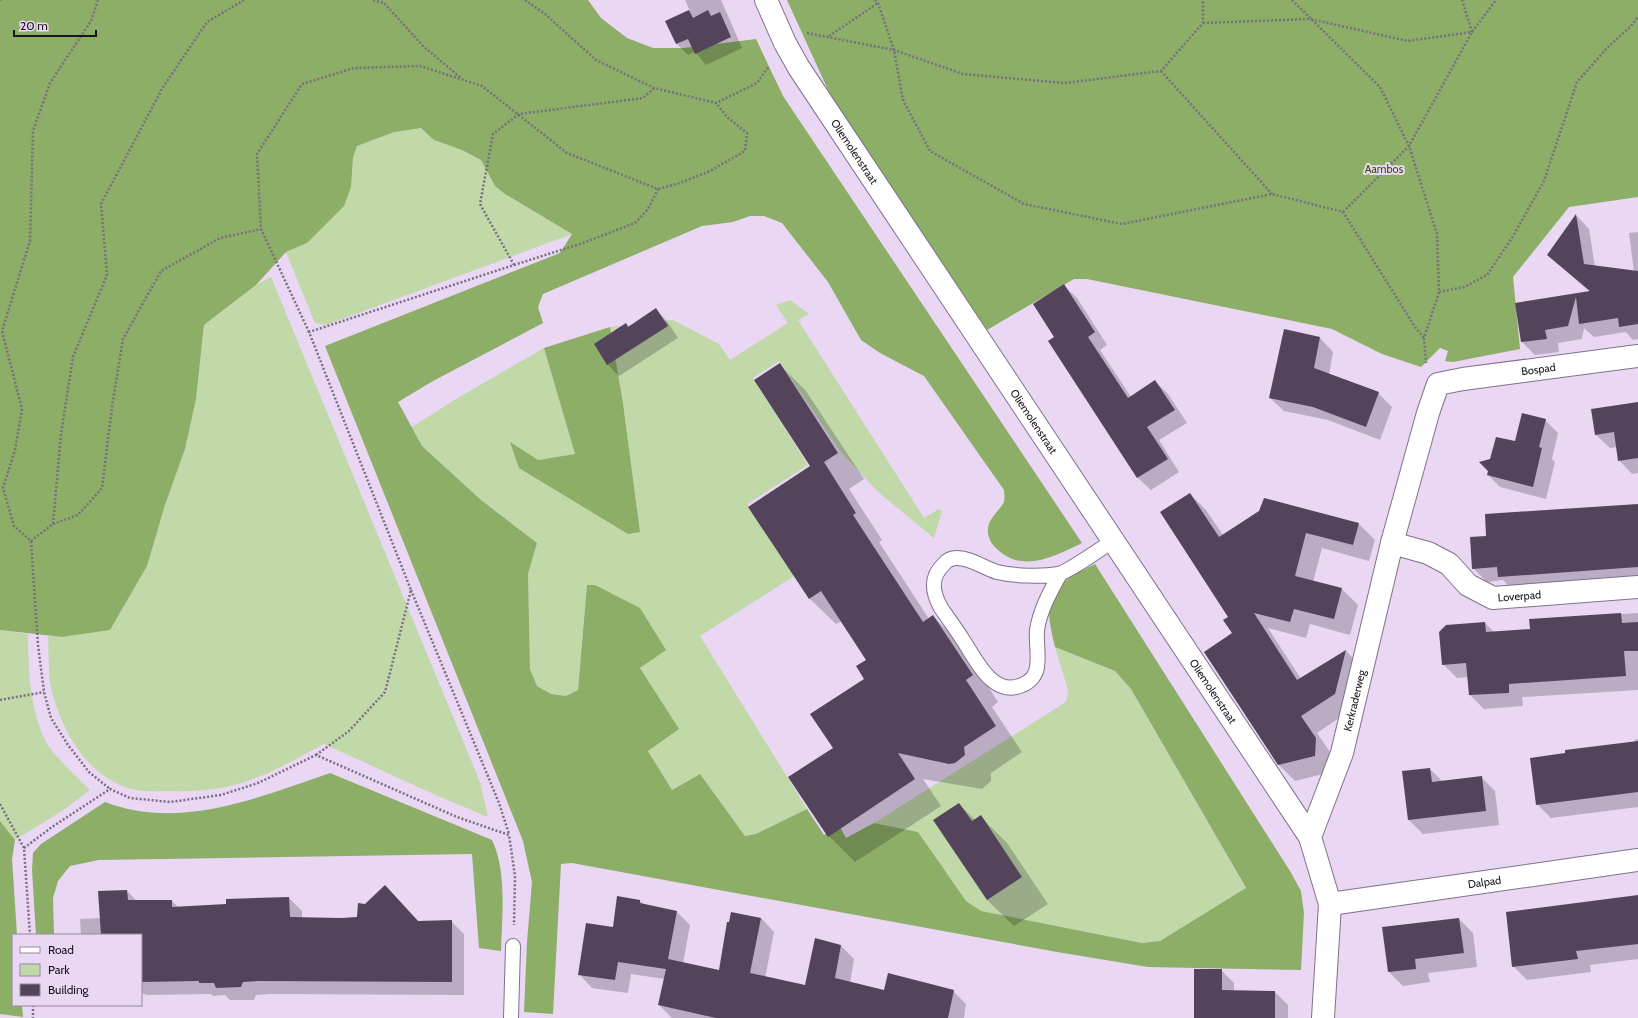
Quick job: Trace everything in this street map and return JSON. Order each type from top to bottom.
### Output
[{"type":"street","name":"Oliemolenstraat","points":[[766,0],[785,43],[803,74],[1310,837]]},
{"type":"street","name":"Bospad","points":[[1438,384],[1462,379],[1638,356]]},
{"type":"street","name":"Kerkraderweg","points":[[1310,837],[1342,753],[1392,543],[1428,413],[1438,384]]},
{"type":"street","name":"Loverpad","points":[[1392,543],[1428,553],[1449,564],[1468,585],[1493,598],[1638,587]]},
{"type":"street","points":[[1310,837],[1330,904],[1324,1018]]},
{"type":"street","name":"Dalpad","points":[[1330,904],[1638,860]]},
{"type":"lane","points":[[1060,574],[1009,574],[997,572],[964,558],[955,558],[947,561],[940,567],[935,574],[933,582],[936,600],[983,670],[1004,687],[1012,688],[1028,682],[1034,675],[1037,667],[1037,631],[1039,619],[1048,595],[1060,574],[1113,541]]},
{"type":"lane","points":[[511,1018],[513,946]]},
{"type":"path","points":[[98,0],[90,21],[50,83],[33,131],[30,241],[2,331],[22,409],[15,450],[3,488],[14,526],[31,541],[38,645],[44,692],[51,718],[68,745],[89,772],[110,789],[130,798],[170,802],[222,795],[258,783],[316,755],[349,731],[385,692],[411,590]]},
{"type":"path","points":[[53,524],[61,434],[73,357],[107,275],[101,204],[163,87],[202,29],[207,22],[244,0]]},
{"type":"path","points":[[373,0],[384,3],[423,46],[462,79]]},
{"type":"path","points":[[513,946],[515,876],[509,835],[499,803],[411,590],[309,332],[261,229],[257,154],[302,84],[354,68],[420,66],[482,86],[567,152],[658,188],[680,183],[710,171],[745,151],[746,133],[728,118],[716,103],[654,88],[596,60],[545,14],[525,0]]},
{"type":"path","points":[[875,0],[878,3],[894,50],[903,100],[930,151],[1024,204],[1122,224],[1272,194],[1343,212],[1415,328],[1424,338]]},
{"type":"path","points":[[716,103],[757,83],[785,43],[801,33],[812,33],[894,50],[962,74],[1064,83],[1161,72],[1203,23],[1204,0]]},
{"type":"path","points":[[1292,0],[1380,86],[1409,146],[1437,234],[1439,292],[1424,338],[1424,354]]},
{"type":"path","points":[[1462,0],[1472,32]]},
{"type":"path","points":[[1343,212],[1409,146],[1472,32],[1496,0]]},
{"type":"path","points":[[828,36],[878,3]]},
{"type":"path","points":[[1439,292],[1464,288],[1488,275],[1512,238],[1544,181],[1577,82],[1608,47],[1630,27],[1638,17]]},
{"type":"path","points":[[1203,23],[1310,19],[1408,42],[1472,32]]},
{"type":"path","points":[[1161,72],[1272,194]]},
{"type":"path","points":[[514,265],[480,204],[493,134],[519,114],[643,98],[654,88]]},
{"type":"path","points":[[309,332],[582,243],[635,223],[648,209],[658,188]]},
{"type":"path","points":[[31,541],[53,524],[78,515],[102,488],[112,407],[123,339],[161,271],[220,238],[261,229]]},
{"type":"path","points":[[0,700],[44,692]]},
{"type":"path","points":[[316,755],[457,817],[509,835]]},
{"type":"path","points":[[24,848],[52,827],[110,789]]},
{"type":"path","points":[[0,804],[24,848],[30,934]]},
{"type":"path","points":[[32,1006],[33,1018]]},
{"type":"green space","points":[[0,0],[588,0],[601,18],[627,38],[653,48],[684,48],[756,39],[783,96],[1082,543],[1050,557],[1028,562],[1007,556],[997,549],[990,540],[988,528],[992,517],[1004,502],[1004,490],[924,376],[880,353],[861,340],[828,282],[782,223],[764,216],[750,216],[733,222],[702,226],[543,294],[538,307],[543,323],[433,381],[398,402],[422,446],[481,500],[537,543],[528,574],[530,669],[537,686],[551,694],[566,696],[578,690],[587,585],[595,585],[640,608],[666,650],[640,668],[679,729],[648,751],[672,790],[700,774],[745,836],[756,834],[807,809],[824,835],[839,825],[846,838],[874,823],[918,832],[966,901],[981,911],[1142,943],[1160,941],[1246,888],[1131,689],[1115,671],[1055,647],[1049,615],[1052,595],[1058,587],[1067,580],[1095,564],[1290,871],[1301,891],[1304,913],[1301,970],[1148,967],[1057,952],[572,863],[561,864],[553,1014],[524,1012],[527,942],[532,882],[523,841],[325,346],[560,253],[572,234],[505,194],[495,186],[481,160],[462,150],[434,140],[421,128],[394,132],[357,146],[353,158],[351,187],[344,206],[307,243],[286,252],[256,285],[204,325],[196,399],[185,449],[165,505],[147,566],[110,630],[62,637],[0,630]]},
{"type":"green space","name":"Aambos","points":[[787,0],[1638,0],[1638,197],[1569,207],[1513,277],[1520,349],[1453,362],[1445,361],[1448,351],[1440,348],[1421,367],[1382,354],[1332,329],[1087,279],[1074,279],[987,330],[839,114]]},
{"type":"green space","points":[[411,128],[421,128],[434,140],[462,150],[481,160],[495,186],[505,194],[572,234],[326,325],[315,323],[286,252],[307,243],[351,187],[353,158],[357,146],[394,132]]},
{"type":"green space","points":[[271,277],[480,782],[488,817],[324,744],[271,772],[249,781],[230,786],[195,791],[136,790],[119,785],[104,776],[91,765],[70,737],[62,721],[50,682],[48,636],[62,637],[110,630],[147,566],[165,505],[185,449],[196,399],[204,325],[256,285]]},
{"type":"green space","points":[[790,300],[809,314],[798,320],[924,518],[939,509],[942,511],[934,538],[877,491],[841,452],[779,361],[753,378],[808,465],[747,504],[794,576],[700,636],[807,809],[756,834],[745,836],[700,774],[672,790],[648,750],[678,728],[640,668],[665,650],[587,585],[578,690],[566,696],[551,694],[537,686],[530,669],[528,574],[537,543],[481,500],[422,446],[412,427],[456,399],[544,348],[575,454],[538,460],[640,532],[623,403],[610,327],[673,320],[719,344],[730,360],[788,323],[776,305]]},
{"type":"green space","points":[[610,327],[623,403],[640,532],[628,534],[519,468],[510,442],[538,460],[575,454],[544,348]]},
{"type":"green space","points":[[0,630],[28,634],[29,675],[36,717],[41,730],[49,747],[66,767],[90,790],[65,809],[15,840],[0,821]]},
{"type":"green space","points":[[1055,647],[1115,671],[1131,689],[1246,889],[1160,941],[1142,943],[981,911],[966,901],[918,832],[874,823],[1066,702],[1068,690]]},
{"type":"green space","points":[[330,773],[492,840],[497,852],[502,880],[503,909],[501,951],[479,948],[472,854],[99,860],[70,866],[58,881],[53,898],[54,934],[36,934],[32,870],[33,853],[41,844],[105,802],[133,810],[162,813],[190,812],[219,807],[276,792]]},
{"type":"green space","points":[[0,821],[15,840],[12,859],[17,934],[12,934],[12,1006],[22,1006],[23,1017],[0,1014]]},
{"type":"building","points":[[689,10],[693,18],[708,10],[711,16],[720,12],[731,37],[695,54],[688,39],[676,44],[665,21]]},
{"type":"building","points":[[1576,214],[1584,264],[1638,271],[1638,324],[1619,327],[1618,318],[1579,324],[1576,297],[1568,326],[1545,330],[1547,339],[1521,342],[1515,303],[1590,291],[1547,255]]},
{"type":"building","points":[[1064,284],[1095,332],[1088,337],[1128,398],[1155,380],[1175,410],[1147,427],[1168,459],[1137,478],[1048,341],[1054,337],[1033,304]]},
{"type":"building","points":[[656,308],[668,326],[607,365],[594,344],[626,323],[628,327]]},
{"type":"building","points":[[1284,329],[1320,337],[1314,368],[1379,392],[1366,427],[1313,407],[1269,398]]},
{"type":"building","points":[[780,363],[838,453],[824,462],[856,513],[853,515],[923,622],[933,615],[973,675],[966,680],[996,726],[964,747],[965,755],[955,763],[949,764],[898,753],[915,779],[828,837],[788,777],[833,748],[810,714],[864,679],[856,666],[866,660],[821,591],[809,599],[748,507],[810,466],[754,380]]},
{"type":"building","points":[[1638,402],[1638,458],[1618,461],[1614,432],[1595,435],[1591,409]]},
{"type":"building","points":[[1522,413],[1546,419],[1539,447],[1542,448],[1533,487],[1487,475],[1488,471],[1479,462],[1490,459],[1496,437],[1515,441]]},
{"type":"building","points":[[1190,493],[1219,537],[1259,511],[1264,498],[1359,523],[1353,545],[1306,533],[1295,576],[1342,588],[1334,619],[1294,609],[1290,622],[1254,613],[1297,680],[1346,650],[1335,694],[1301,716],[1316,738],[1315,756],[1278,765],[1204,652],[1232,633],[1223,620],[1228,617],[1160,512]]},
{"type":"building","points":[[1638,504],[1638,567],[1498,577],[1497,567],[1472,569],[1470,537],[1486,536],[1485,514]]},
{"type":"building","points":[[1621,613],[1622,623],[1638,622],[1638,651],[1624,651],[1626,676],[1509,684],[1509,693],[1469,695],[1466,663],[1442,665],[1439,632],[1446,625],[1485,622],[1486,632],[1530,629],[1529,619]]},
{"type":"building","points":[[1638,741],[1638,792],[1536,805],[1530,758],[1565,753],[1565,750]]},
{"type":"building","points":[[1430,768],[1432,782],[1482,776],[1486,811],[1408,820],[1402,771]]},
{"type":"building","points":[[959,803],[972,821],[981,815],[1022,877],[987,900],[933,820]]},
{"type":"building","points":[[385,885],[418,921],[452,920],[452,982],[258,981],[243,982],[241,987],[216,988],[214,983],[199,983],[199,981],[142,982],[142,934],[101,934],[98,891],[127,890],[128,900],[172,900],[172,907],[226,904],[226,899],[289,897],[290,917],[357,917],[358,903],[365,904]]},
{"type":"building","points":[[1638,895],[1638,944],[1576,951],[1578,959],[1512,967],[1506,912]]},
{"type":"building","points":[[617,896],[640,900],[640,903],[677,911],[668,959],[719,970],[727,922],[729,922],[731,912],[761,918],[750,973],[805,985],[815,938],[841,945],[835,978],[884,990],[888,973],[954,990],[948,1018],[716,1018],[658,1005],[666,969],[618,962],[615,980],[578,975],[586,923],[613,927]]},
{"type":"building","points":[[1459,918],[1464,953],[1415,959],[1416,969],[1388,972],[1382,927]]},
{"type":"building","points":[[1194,969],[1222,969],[1222,990],[1275,991],[1275,1018],[1194,1018]]}]
